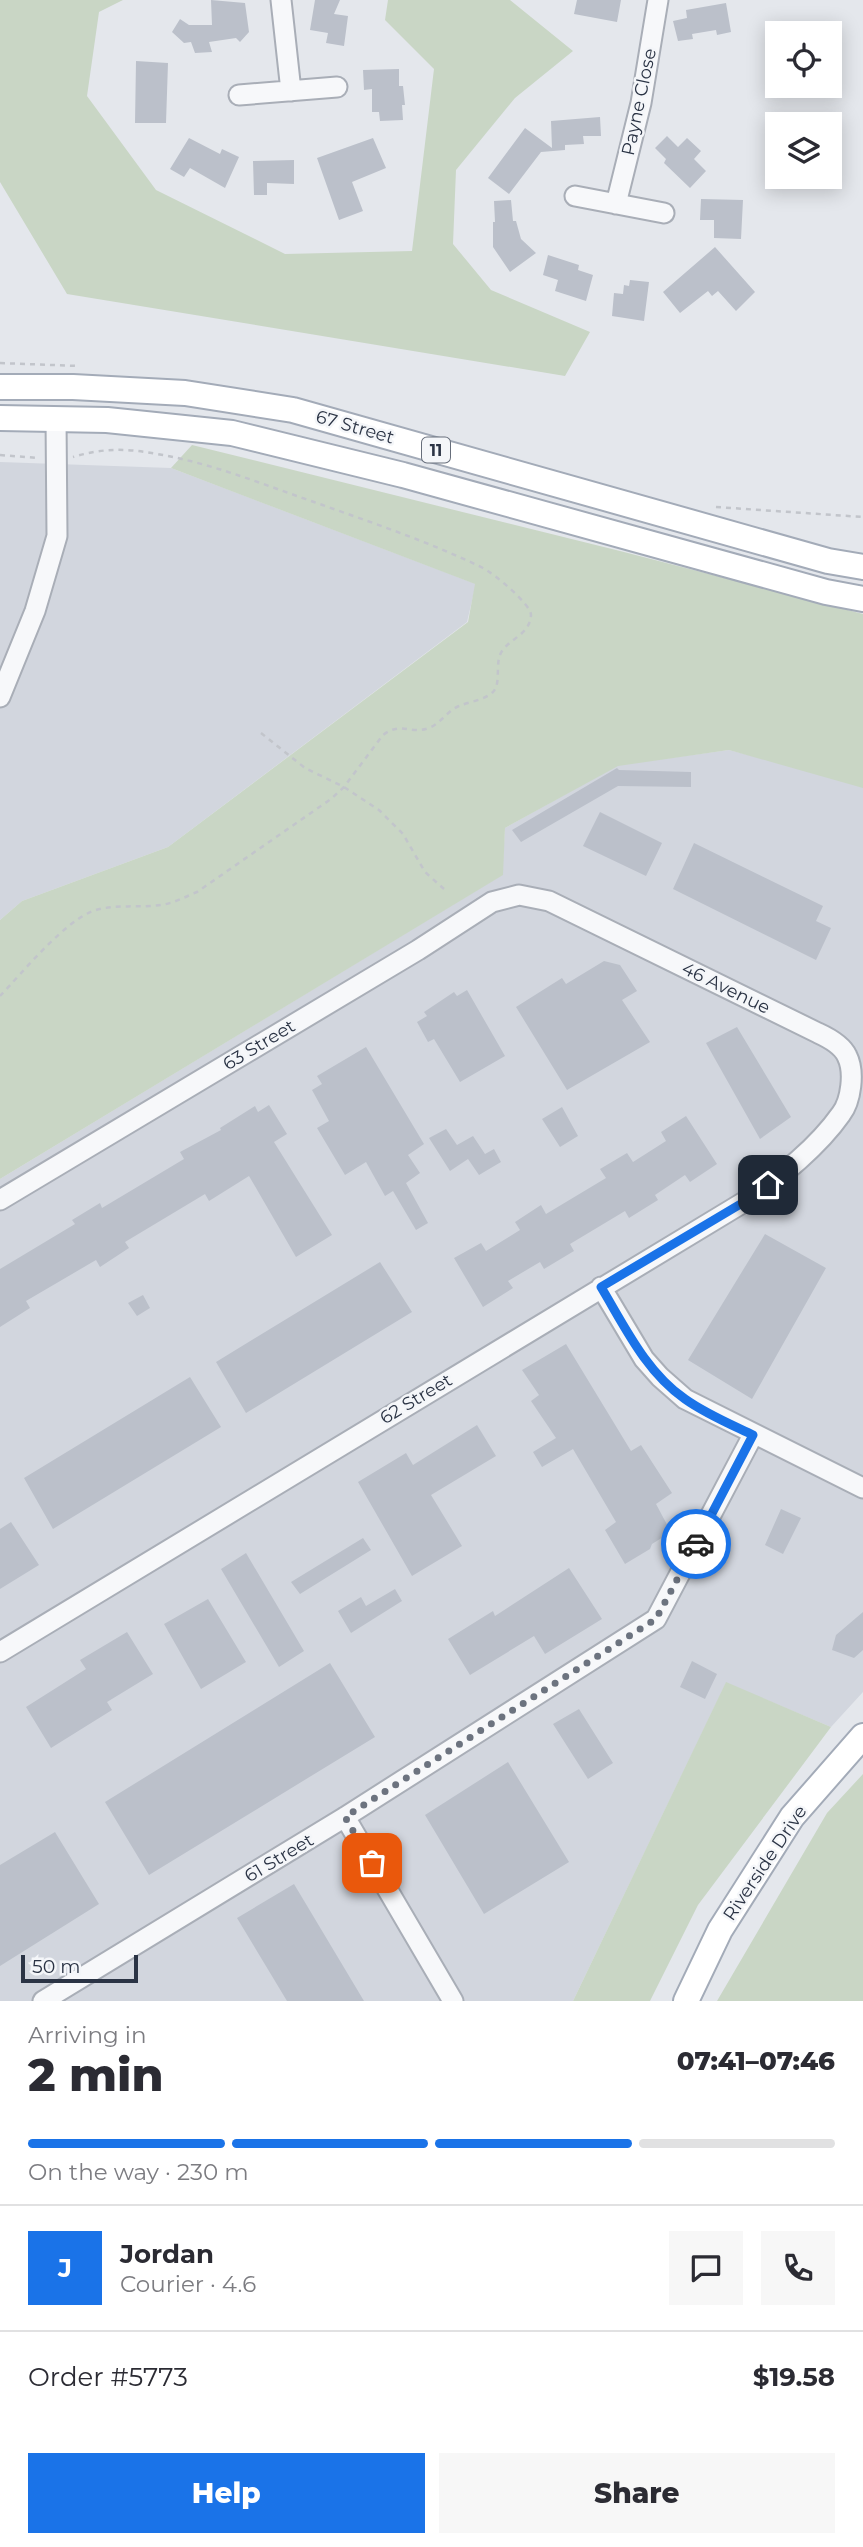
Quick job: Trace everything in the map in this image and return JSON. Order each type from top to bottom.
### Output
[{"type":"main road","name":"67 Street","points":[[0,387],[73,387],[185,393],[293,410],[828,561],[863,567]]},
{"type":"main road","name":"67 Street","points":[[0,418],[107,420],[246,436],[364,464],[826,592],[863,599]]},
{"type":"main road","name":"Riverside Drive","points":[[686,2001],[720,1930],[792,1817],[863,1736]]},
{"type":"street","points":[[281,0],[291,91]]},
{"type":"street","name":"Payne Close","points":[[616,204],[641,103],[658,0]]},
{"type":"street","points":[[239,95],[337,88]]},
{"type":"street","points":[[575,196],[664,213]]},
{"type":"street","points":[[0,697],[9,651],[35,611],[57,536],[56,418]]},
{"type":"street","name":"46 Avenue","points":[[519,895],[549,901],[832,1040],[847,1056],[849,1090],[842,1113],[823,1134]]},
{"type":"street","name":"63 Street","points":[[0,1200],[418,950],[492,902],[519,895]]},
{"type":"street","name":"62 Street","points":[[0,1652],[749,1199],[786,1171],[823,1134]]},
{"type":"street","points":[[601,1287],[644,1359],[685,1399],[863,1489]]},
{"type":"street","name":"61 Street","points":[[43,2001],[345,1817],[656,1619],[753,1435]]},
{"type":"street","points":[[345,1817],[453,2001]]},
{"type":"path","points":[[0,996],[54,940],[83,915],[100,909],[162,905],[197,892],[331,799],[390,730],[395,727],[430,728],[452,710],[495,691],[502,651],[521,634],[530,620],[530,609],[483,568],[359,518],[216,468],[158,454],[102,449],[73,457]]},
{"type":"path","points":[[0,456],[44,457]]},
{"type":"path","points":[[261,733],[305,768],[344,787],[379,810],[403,834],[425,872],[444,889]]},
{"type":"shaded area","points":[[0,462],[171,468],[476,584],[467,622],[168,847],[22,901],[0,920]]},
{"type":"shaded area","points":[[729,750],[863,784],[863,1692],[831,1727],[726,1683],[573,2001],[0,2001],[0,1179],[502,875],[505,828],[618,765]]},
{"type":"green space","points":[[0,0],[123,0],[99,12],[87,96],[156,190],[285,254],[412,251],[434,69],[385,20],[388,0],[510,0],[573,51],[515,98],[456,170],[453,244],[491,290],[590,332],[565,376],[67,294],[0,182]]},
{"type":"green space","points":[[192,445],[863,614],[863,788],[729,750],[618,766],[505,828],[503,875],[0,1179],[0,920],[22,901],[168,847],[468,622],[475,584],[171,468]]},
{"type":"green space","points":[[726,1682],[831,1727],[698,1905],[650,2001],[573,2001]]},
{"type":"green space","points":[[863,1774],[863,2001],[717,2001],[827,1813]]},
{"type":"building","points":[[211,0],[245,3],[249,32],[240,42],[236,38],[209,42],[212,52],[195,53],[191,42],[184,43],[172,32],[180,19],[189,25],[212,25]]},
{"type":"building","points":[[315,0],[340,0],[334,14],[348,16],[344,46],[326,43],[328,33],[310,30]]},
{"type":"building","points":[[577,0],[621,0],[617,22],[574,14]]},
{"type":"building","points":[[726,3],[731,32],[717,35],[716,30],[692,34],[693,39],[678,41],[673,21],[687,18],[686,10]]},
{"type":"building","points":[[136,61],[168,63],[166,123],[135,123]]},
{"type":"building","points":[[399,69],[399,86],[403,86],[405,105],[402,105],[403,120],[380,121],[379,112],[372,112],[372,89],[364,90],[363,70]]},
{"type":"building","points":[[600,117],[601,136],[583,136],[584,144],[565,145],[565,150],[541,152],[509,194],[488,178],[525,128],[552,148],[551,121]]},
{"type":"building","points":[[667,136],[678,147],[687,138],[701,151],[694,159],[706,171],[690,188],[664,163],[666,159],[655,148]]},
{"type":"building","points":[[189,138],[220,154],[222,149],[239,157],[225,188],[190,168],[184,177],[170,169]]},
{"type":"building","points":[[373,138],[386,168],[352,182],[363,211],[339,220],[317,158]]},
{"type":"building","points":[[294,160],[294,184],[267,183],[267,195],[254,195],[253,161]]},
{"type":"building","points":[[701,199],[743,200],[741,239],[714,238],[714,220],[700,220]]},
{"type":"building","points":[[511,200],[513,221],[516,221],[521,239],[536,253],[510,272],[493,247],[493,222],[494,201]]},
{"type":"building","points":[[715,247],[755,292],[736,311],[718,291],[712,296],[708,291],[680,313],[663,292]]},
{"type":"building","points":[[548,255],[579,265],[578,270],[593,275],[586,301],[555,291],[558,280],[543,275]]},
{"type":"building","points":[[630,280],[649,282],[644,321],[612,316],[614,293],[623,294],[624,285],[629,286]]},
{"type":"building","points":[[617,768],[691,772],[691,787],[618,786],[521,842],[512,830]]},
{"type":"building","points":[[600,812],[662,843],[646,876],[583,846]]},
{"type":"building","points":[[694,843],[823,906],[816,921],[831,928],[816,960],[673,889]]},
{"type":"building","points":[[604,961],[620,965],[637,991],[622,1000],[650,1042],[567,1090],[516,1007],[562,978],[566,984]]},
{"type":"building","points":[[467,990],[505,1056],[460,1082],[434,1039],[428,1042],[417,1022],[427,1016],[424,1012],[454,992],[457,996]]},
{"type":"building","points":[[737,1027],[791,1117],[760,1139],[706,1043]]},
{"type":"building","points":[[366,1047],[424,1144],[408,1155],[420,1173],[406,1183],[428,1223],[416,1230],[393,1191],[385,1196],[366,1162],[345,1175],[317,1128],[329,1121],[312,1090],[322,1084],[317,1076]]},
{"type":"building","points":[[269,1105],[287,1134],[274,1142],[332,1235],[296,1257],[249,1176],[209,1201],[205,1194],[125,1242],[129,1248],[100,1267],[96,1260],[26,1301],[30,1308],[0,1327],[0,1269],[75,1224],[72,1220],[100,1203],[102,1208],[184,1159],[180,1152],[221,1130],[220,1128],[255,1106],[258,1112]]},
{"type":"building","points":[[562,1107],[578,1136],[560,1147],[542,1119]]},
{"type":"building","points":[[686,1116],[717,1164],[690,1182],[685,1175],[655,1195],[658,1200],[629,1218],[625,1211],[570,1244],[574,1251],[544,1269],[540,1262],[508,1281],[513,1288],[483,1307],[454,1258],[481,1243],[486,1251],[520,1230],[515,1222],[541,1205],[546,1214],[606,1178],[600,1169],[627,1153],[633,1162],[666,1141],[661,1132]]},
{"type":"building","points":[[446,1129],[457,1145],[473,1136],[485,1154],[494,1149],[501,1162],[479,1175],[468,1159],[450,1171],[429,1138]]},
{"type":"building","points":[[765,1234],[826,1268],[752,1399],[688,1360]]},
{"type":"building","points":[[380,1262],[412,1312],[246,1413],[216,1362]]},
{"type":"building","points":[[143,1295],[150,1308],[137,1316],[128,1303]]},
{"type":"building","points":[[566,1344],[631,1451],[641,1445],[672,1493],[656,1504],[671,1532],[625,1564],[605,1530],[616,1522],[573,1449],[542,1467],[533,1452],[556,1438],[531,1401],[539,1395],[522,1370]]},
{"type":"building","points":[[190,1377],[221,1427],[53,1529],[24,1478]]},
{"type":"building","points":[[477,1425],[496,1456],[431,1495],[462,1546],[412,1576],[358,1482],[406,1453],[413,1465]]},
{"type":"building","points":[[781,1509],[801,1518],[783,1554],[765,1545]]},
{"type":"building","points":[[11,1522],[39,1565],[0,1589],[0,1529]]},
{"type":"building","points":[[363,1538],[371,1550],[300,1594],[291,1582]]},
{"type":"building","points":[[246,1553],[304,1651],[279,1667],[221,1569]]},
{"type":"building","points":[[569,1568],[602,1619],[545,1654],[534,1636],[470,1675],[448,1639],[493,1611],[495,1616]]},
{"type":"building","points":[[395,1589],[402,1601],[351,1633],[338,1611],[361,1597],[366,1606]]},
{"type":"building","points":[[208,1599],[246,1662],[201,1689],[164,1624]]},
{"type":"building","points":[[863,1612],[863,1650],[854,1658],[832,1650],[836,1635]]},
{"type":"building","points":[[127,1632],[153,1674],[107,1702],[112,1710],[51,1748],[26,1707],[86,1669],[80,1660]]},
{"type":"building","points":[[692,1661],[717,1674],[705,1699],[680,1687]]},
{"type":"building","points":[[330,1663],[375,1737],[149,1875],[105,1802]]},
{"type":"building","points":[[579,1709],[613,1763],[588,1779],[553,1724]]},
{"type":"building","points":[[508,1762],[569,1862],[484,1914],[425,1815]]},
{"type":"building","points":[[55,1832],[99,1904],[0,1966],[0,1865]]},
{"type":"building","points":[[294,1884],[364,2001],[287,2001],[237,1918]]},
{"type":"way so far","points":[[372,1863],[345,1817],[656,1619],[696,1544]]},
{"type":"route","points":[[696,1544],[753,1435],[702,1410],[660,1377],[644,1359],[601,1287],[768,1185]]}]
